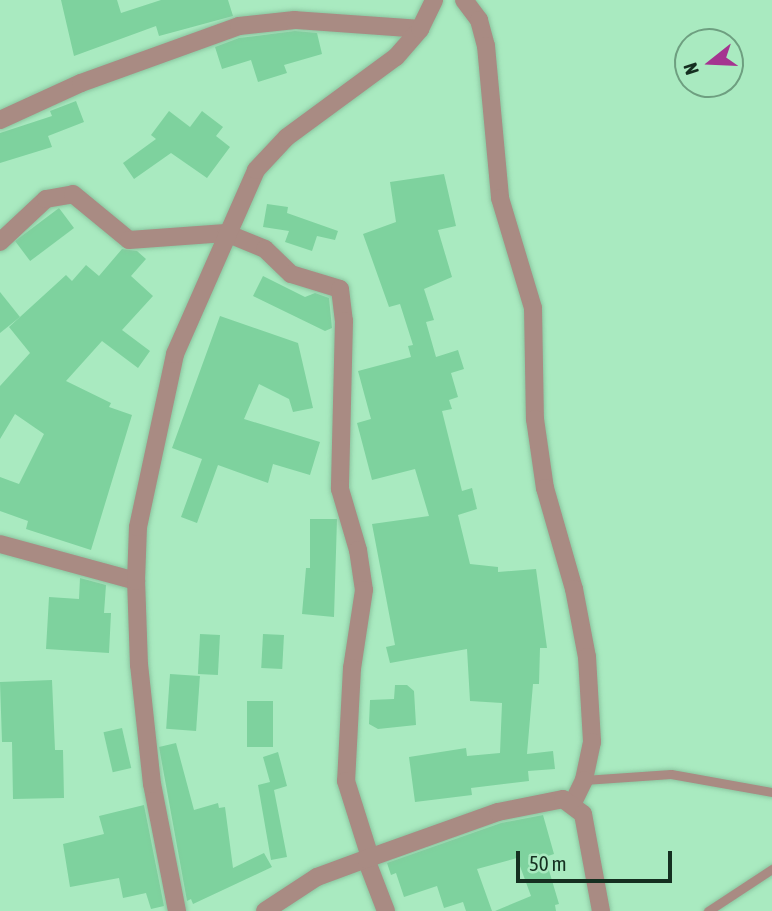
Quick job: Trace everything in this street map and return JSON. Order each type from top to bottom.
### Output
[{"type":"street","points":[[177,911],[145,736],[136,581],[138,527],[175,354],[256,170],[270,153],[396,57],[420,29],[434,0]]},
{"type":"street","points":[[464,0],[479,20],[487,56],[500,198],[533,309],[535,419],[545,488],[574,589],[587,657],[592,742],[584,780],[573,803]]},
{"type":"street","points":[[0,120],[80,83],[239,26],[295,20],[420,29]]},
{"type":"street","points":[[0,242],[46,199],[65,194],[83,201],[129,240],[226,233],[265,249],[291,274],[333,284],[342,293],[340,489],[358,550],[364,590],[352,668],[346,781],[386,911]]},
{"type":"street","points":[[0,544],[136,581]]},
{"type":"street","points":[[265,911],[317,877],[536,801],[573,803],[583,814],[590,839],[601,911]]},
{"type":"lane","points":[[584,780],[671,774],[772,792]]},
{"type":"lane","points":[[708,911],[772,869]]},
{"type":"building","points":[[61,0],[117,0],[121,13],[161,0],[228,0],[233,16],[159,36],[156,26],[74,56]]},
{"type":"building","points":[[295,31],[317,33],[322,54],[284,65],[287,73],[258,82],[251,60],[222,69],[215,47],[239,38]]},
{"type":"building","points":[[76,101],[84,122],[48,136],[52,147],[0,163],[0,133],[52,116],[50,111]]},
{"type":"building","points":[[169,111],[190,127],[202,111],[223,127],[216,136],[230,147],[207,178],[171,153],[134,179],[123,163],[156,139],[151,135]]},
{"type":"building","points":[[444,174],[456,226],[438,230],[452,277],[424,289],[434,320],[426,322],[436,357],[458,350],[464,369],[451,373],[458,397],[449,400],[452,409],[442,411],[462,491],[472,488],[477,509],[458,515],[470,564],[498,567],[498,572],[536,569],[547,648],[540,648],[539,684],[533,684],[527,754],[553,751],[555,769],[528,771],[529,781],[471,788],[472,795],[415,802],[409,757],[466,748],[467,756],[500,753],[502,703],[470,701],[467,649],[390,663],[386,647],[395,645],[372,524],[429,516],[415,469],[372,480],[357,423],[371,419],[358,371],[411,357],[408,346],[413,345],[400,304],[389,307],[363,234],[396,222],[390,182]]},
{"type":"building","points":[[267,204],[288,207],[287,213],[338,231],[335,240],[317,236],[312,251],[285,242],[289,231],[263,227]]},
{"type":"building","points":[[59,208],[74,228],[30,261],[15,241]]},
{"type":"building","points":[[122,249],[137,251],[146,259],[131,276],[153,296],[122,330],[150,351],[138,368],[102,341],[66,381],[111,403],[109,407],[132,415],[91,550],[26,529],[28,521],[0,511],[0,477],[19,484],[44,434],[15,414],[0,439],[0,386],[30,353],[9,327],[66,275],[72,281],[86,265],[99,276]]},
{"type":"building","points":[[263,276],[305,297],[315,293],[329,298],[332,328],[325,331],[253,296]]},
{"type":"building","points":[[0,292],[20,317],[0,333]]},
{"type":"building","points":[[220,316],[298,343],[313,408],[293,412],[289,399],[259,384],[244,419],[320,442],[310,475],[273,464],[268,483],[218,465],[197,523],[181,517],[202,459],[172,448]]},
{"type":"building","points":[[310,519],[337,519],[334,617],[302,614],[306,568],[310,568]]},
{"type":"building","points":[[80,578],[106,585],[104,613],[111,613],[109,653],[46,649],[49,597],[79,599]]},
{"type":"building","points":[[200,634],[220,635],[218,675],[198,674]]},
{"type":"building","points":[[263,634],[284,635],[282,669],[261,668]]},
{"type":"building","points":[[170,674],[200,676],[196,731],[166,729]]},
{"type":"building","points":[[52,680],[55,750],[63,750],[64,798],[13,799],[12,742],[2,742],[0,682]]},
{"type":"building","points":[[395,685],[407,685],[414,691],[416,725],[378,729],[369,724],[370,700],[394,699]]},
{"type":"building","points":[[247,701],[273,701],[273,747],[247,747]]},
{"type":"building","points":[[122,728],[131,768],[113,772],[103,732]]},
{"type":"building","points":[[176,743],[194,810],[218,803],[219,808],[225,807],[233,868],[264,853],[272,867],[193,904],[191,899],[187,901],[159,747]]},
{"type":"building","points":[[278,752],[287,786],[274,790],[287,857],[271,860],[258,785],[270,782],[263,757]]},
{"type":"building","points":[[144,805],[164,906],[151,909],[146,893],[123,898],[119,878],[70,887],[63,844],[104,834],[99,816]]},
{"type":"building","points":[[543,815],[554,854],[545,857],[559,904],[555,905],[556,911],[495,911],[531,896],[517,858],[477,869],[492,911],[466,911],[463,902],[444,908],[437,886],[404,897],[396,873],[391,875],[387,863],[501,823]]}]
